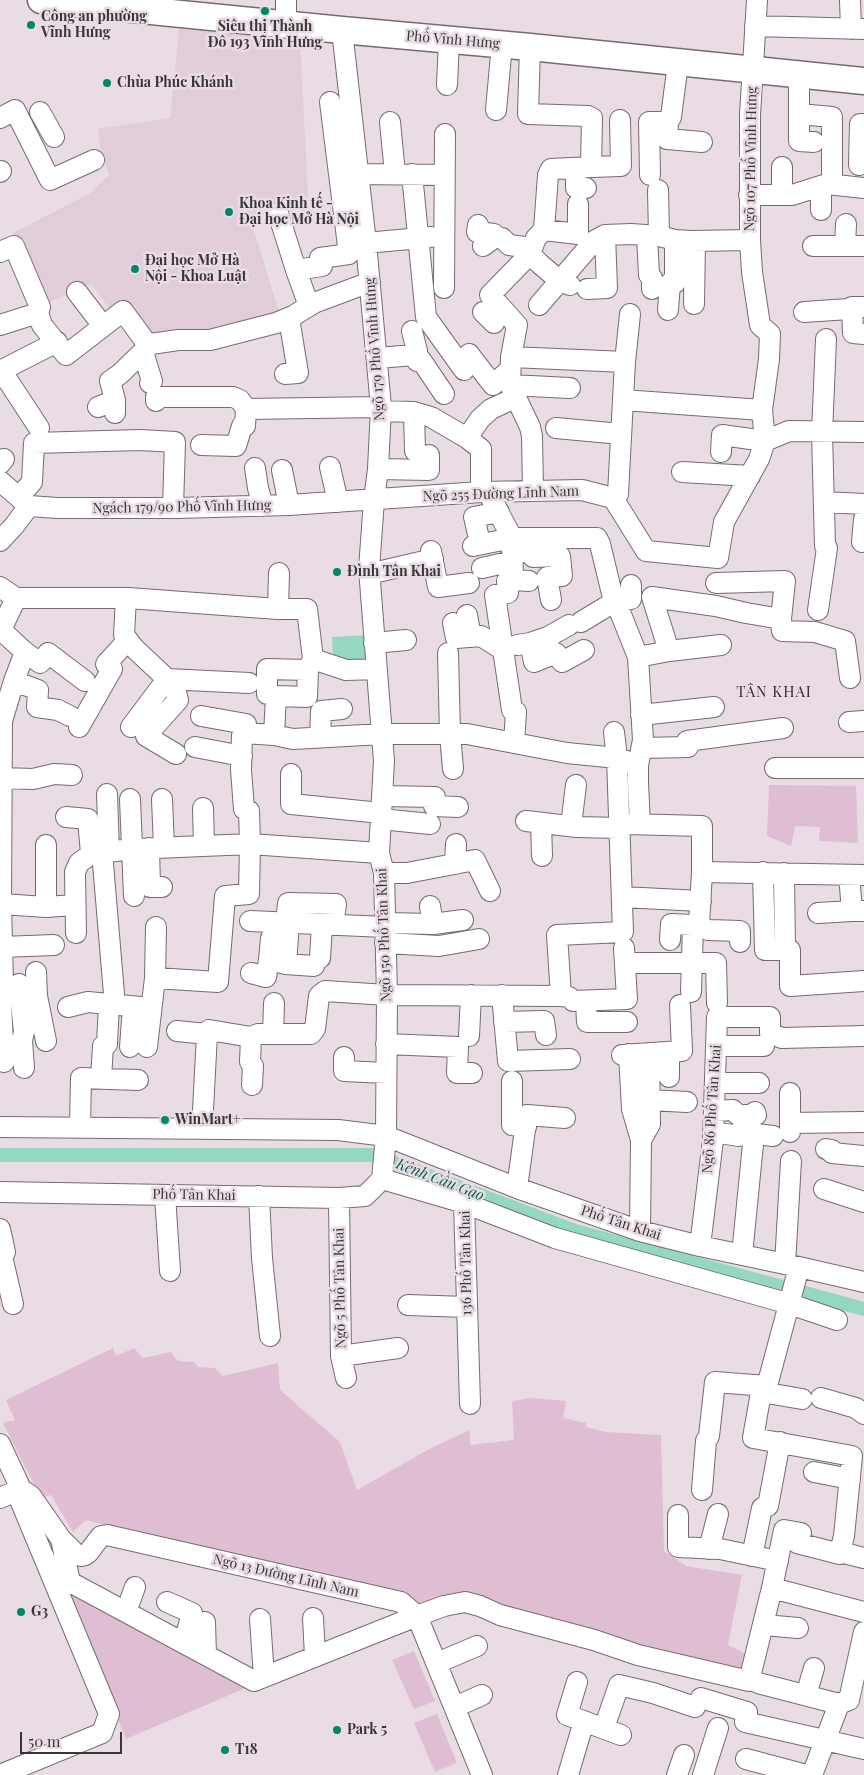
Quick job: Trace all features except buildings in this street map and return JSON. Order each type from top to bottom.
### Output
[{"type":"main road","name":"Phố Vĩnh Hưng","points":[[41,0],[286,12],[342,30],[530,46],[864,81]]},
{"type":"street","name":"Ngõ 107 Phố Vĩnh Hưng","points":[[605,235],[660,237],[695,241],[750,240],[749,195],[752,70],[757,0]]},
{"type":"street","points":[[755,26],[857,29],[850,0]]},
{"type":"street","name":"Ngõ 179 Phố Vĩnh Hưng","points":[[342,30],[378,358],[381,409],[369,574],[382,734]]},
{"type":"street","points":[[446,86],[449,40]]},
{"type":"street","points":[[496,110],[502,44]]},
{"type":"street","points":[[478,225],[477,232],[494,234],[488,242],[502,238],[509,246],[578,234],[582,196],[576,188],[584,167],[592,118],[588,116],[528,114],[530,46]]},
{"type":"street","points":[[678,63],[667,139],[702,142]]},
{"type":"street","points":[[799,75],[799,141],[814,142]]},
{"type":"street","points":[[296,270],[322,266],[320,258],[349,254],[330,102]]},
{"type":"street","points":[[0,118],[15,110],[50,180],[94,160]]},
{"type":"street","points":[[799,114],[832,119],[826,185],[821,210]]},
{"type":"street","points":[[467,438],[480,419],[491,410],[511,379],[517,325],[489,307],[537,240],[548,175],[551,169],[621,166],[620,120]]},
{"type":"street","points":[[668,122],[649,122],[660,237],[673,287]]},
{"type":"street","points":[[26,133],[47,124]]},
{"type":"street","points":[[859,165],[860,124],[864,124]]},
{"type":"street","points":[[397,129],[404,174],[418,237],[426,317],[466,362],[493,385],[506,373],[511,379],[532,436],[533,490]]},
{"type":"street","points":[[366,243],[431,236],[438,283],[445,134]]},
{"type":"street","points":[[782,167],[782,195]]},
{"type":"street","points":[[358,174],[444,175]]},
{"type":"street","points":[[749,195],[792,195],[826,185],[864,188]]},
{"type":"street","points":[[278,212],[309,306]]},
{"type":"street","points":[[813,246],[854,246],[846,224]]},
{"type":"street","points":[[537,240],[566,281],[613,288],[605,235],[594,241],[566,281],[540,305]]},
{"type":"street","points":[[660,237],[649,275],[673,287]]},
{"type":"street","points":[[537,240],[568,245],[566,281]]},
{"type":"street","points":[[716,606],[718,558],[724,522],[759,459],[765,441],[762,410],[769,359],[770,334],[760,325],[752,272],[750,240]]},
{"type":"street","points":[[668,310],[673,287],[695,241]]},
{"type":"street","points":[[0,252],[14,246],[40,307],[38,313],[42,325],[66,355],[123,311],[145,341],[153,392],[156,397],[233,397],[240,400],[246,409],[246,426],[242,426],[236,446],[201,445]]},
{"type":"street","points":[[109,407],[110,381],[147,348],[178,340],[210,340],[276,323],[289,318],[309,306],[370,282]]},
{"type":"street","points":[[77,292],[103,326]]},
{"type":"street","points":[[804,312],[858,307],[853,333],[864,334]]},
{"type":"street","points":[[0,324],[38,313]]},
{"type":"street","points":[[630,314],[618,494],[613,498],[646,551],[718,558]]},
{"type":"street","points":[[285,374],[298,373],[289,318]]},
{"type":"street","points":[[412,331],[417,351],[414,355]]},
{"type":"street","points":[[818,610],[827,548],[822,432],[826,339]]},
{"type":"street","points":[[39,428],[0,371],[57,342]]},
{"type":"street","points":[[378,358],[414,355]]},
{"type":"street","points":[[414,355],[417,361],[421,360],[444,394]]},
{"type":"street","points":[[511,379],[626,362]]},
{"type":"street","points":[[511,379],[570,388]]},
{"type":"street","points":[[623,400],[762,410]]},
{"type":"street","points":[[246,409],[381,409],[414,412],[431,417],[481,448],[485,492],[499,512],[515,564]]},
{"type":"street","points":[[378,469],[429,470],[422,453],[414,412]]},
{"type":"street","points":[[556,428],[622,434]]},
{"type":"street","points":[[721,452],[722,435],[765,441],[789,431],[864,432]]},
{"type":"street","points":[[0,541],[14,526],[32,482],[34,444],[140,440],[176,442],[173,508]]},
{"type":"street","points":[[330,467],[338,502]]},
{"type":"street","points":[[255,468],[263,506]]},
{"type":"street","points":[[282,470],[290,505]]},
{"type":"street","points":[[682,472],[750,476]]},
{"type":"street","points":[[0,481],[24,502]]},
{"type":"street","name":"Ngõ 255 Đường Lĩnh Nam","points":[[374,500],[533,490],[582,490],[613,498]]},
{"type":"street","name":"Ngách 179/90 Phố Vĩnh Hưng","points":[[24,502],[57,508],[173,508],[290,505],[374,500]]},
{"type":"street","points":[[824,502],[864,504]]},
{"type":"street","points":[[499,512],[474,517],[475,540],[515,564]]},
{"type":"street","points":[[862,542],[864,518]]},
{"type":"street","points":[[487,572],[597,538],[614,602],[638,657],[642,716],[640,824]]},
{"type":"street","points":[[514,743],[516,712],[512,710],[495,595],[508,593],[507,581],[515,564],[533,552],[533,557],[560,556],[562,576],[547,577],[551,600]]},
{"type":"street","points":[[369,574],[432,555],[438,587],[469,584]]},
{"type":"street","points":[[278,609],[279,573]]},
{"type":"street","points":[[716,583],[785,581],[781,619],[782,631],[815,632],[844,641],[850,678]]},
{"type":"street","points":[[503,650],[510,646],[530,643],[548,636],[614,602],[631,599],[631,585]]},
{"type":"street","points":[[85,681],[48,653],[40,663],[0,630],[8,592],[278,609],[307,609],[311,664],[307,697],[276,696],[274,735]]},
{"type":"street","points":[[126,598],[124,635],[134,648],[167,679],[175,689],[178,700],[146,736],[176,754]]},
{"type":"street","points":[[669,651],[652,598],[716,606],[781,619]]},
{"type":"street","points":[[460,619],[456,638],[481,636],[503,650]]},
{"type":"street","points":[[14,681],[38,690],[37,707],[58,710],[74,721],[112,668],[106,664],[128,640]]},
{"type":"street","points":[[374,643],[406,640]]},
{"type":"street","points":[[530,643],[534,662],[556,653],[562,662],[584,650]]},
{"type":"street","points":[[638,657],[669,651],[722,645]]},
{"type":"street","points":[[25,652],[2,720],[2,947],[16,982],[46,1041]]},
{"type":"street","points":[[448,654],[453,769]]},
{"type":"street","points":[[266,694],[267,669],[311,664],[346,670],[377,669]]},
{"type":"street","points":[[507,676],[536,671]]},
{"type":"street","points":[[167,679],[249,683]]},
{"type":"street","points":[[131,727],[167,679]]},
{"type":"street","points":[[642,716],[714,707]]},
{"type":"street","points":[[320,738],[321,711],[342,709]]},
{"type":"street","points":[[155,978],[218,982],[225,896],[249,897],[249,811],[244,809],[242,756],[242,736],[246,724],[201,716]]},
{"type":"street","points":[[244,733],[274,735],[293,739],[382,734],[467,734],[567,752],[617,758],[640,757],[688,747],[687,741],[783,728]]},
{"type":"street","points":[[177,1032],[207,1034],[212,1030],[251,1037],[258,1034],[310,1034],[314,1032],[319,996],[324,991],[387,994],[561,996],[570,997],[573,1001],[627,1000],[617,758],[614,732]]},
{"type":"street","name":"Ngõ 150 Phố Tân Khai","points":[[382,734],[384,761],[379,853],[384,873],[387,994],[386,1141]]},
{"type":"street","points":[[195,747],[242,756]]},
{"type":"street","points":[[775,768],[864,768]]},
{"type":"street","points":[[2,790],[54,774],[72,775]]},
{"type":"street","points":[[291,774],[290,804],[381,810],[430,824]]},
{"type":"street","points":[[571,826],[576,784]]},
{"type":"street","points":[[101,1078],[103,1046],[107,1044],[111,999],[101,852],[107,794]]},
{"type":"street","points":[[381,810],[434,797],[434,806],[458,807]]},
{"type":"street","points":[[130,799],[155,848],[150,887],[162,887]]},
{"type":"street","points":[[134,896],[155,848],[168,804]]},
{"type":"street","points":[[203,808],[204,846]]},
{"type":"street","points":[[66,817],[88,819],[101,852]]},
{"type":"street","points":[[542,856],[534,822],[571,826],[640,824],[702,826],[701,901],[696,925],[693,963],[686,998],[682,1051],[626,1055],[632,1109],[641,1140],[640,1231]]},
{"type":"street","points":[[76,933],[76,868],[83,859],[101,852],[250,844],[379,853]]},
{"type":"street","points":[[46,846],[46,907]]},
{"type":"street","points":[[384,873],[407,873],[456,854],[475,860],[490,891]]},
{"type":"street","points":[[702,872],[857,875],[858,911],[818,913]]},
{"type":"street","points":[[763,872],[765,950],[790,950],[790,986],[864,981]]},
{"type":"street","points":[[784,873],[785,950]]},
{"type":"street","points":[[622,897],[701,901]]},
{"type":"street","points":[[251,973],[266,977],[277,962],[288,918],[288,903],[336,904],[327,924],[317,962],[277,962]]},
{"type":"street","points":[[2,904],[46,907],[75,905]]},
{"type":"street","points":[[385,931],[432,915],[463,920]]},
{"type":"street","points":[[250,921],[288,918]]},
{"type":"street","points":[[327,924],[385,931],[440,946],[480,938]]},
{"type":"street","points":[[670,940],[671,924],[696,925],[708,930],[740,931],[740,942]]},
{"type":"street","points":[[139,1047],[142,1007],[155,978],[156,927]]},
{"type":"street","points":[[561,996],[557,936],[693,963],[716,963],[717,1003]]},
{"type":"street","points":[[271,938],[277,962]]},
{"type":"street","points":[[2,947],[54,945]]},
{"type":"street","points":[[4,1062],[16,982]]},
{"type":"street","points":[[16,982],[24,1032],[22,1040],[24,1068]]},
{"type":"street","points":[[469,1036],[471,995]]},
{"type":"street","points":[[502,995],[508,1060],[570,1059]]},
{"type":"street","points":[[68,1007],[111,999],[142,1007]]},
{"type":"street","points":[[586,1001],[587,1022],[627,1022]]},
{"type":"street","points":[[273,1034],[274,1003]]},
{"type":"street","name":"Ngõ 86 Phố Tân Khai","points":[[700,1246],[713,1132],[718,1017],[770,1017],[770,1033],[782,1038],[864,1036]]},
{"type":"street","points":[[504,1022],[544,1021],[546,1035]]},
{"type":"street","points":[[202,1129],[207,1034]]},
{"type":"street","points":[[251,1037],[250,1062],[253,1066],[252,1085]]},
{"type":"street","points":[[386,1044],[458,1047],[457,1073],[472,1073]]},
{"type":"street","points":[[716,1046],[764,1046]]},
{"type":"street","points":[[659,1052],[668,1077]]},
{"type":"street","points":[[641,1140],[650,1124],[650,1100],[659,1052]]},
{"type":"street","points":[[344,1057],[344,1071],[386,1073]]},
{"type":"street","points":[[80,1127],[80,1078],[138,1080]]},
{"type":"street","points":[[512,1081],[512,1125],[526,1126]]},
{"type":"street","points":[[715,1083],[759,1083]]},
{"type":"street","points":[[742,1255],[777,1131],[790,1094]]},
{"type":"street","points":[[650,1100],[687,1102]]},
{"type":"street","points":[[714,1111],[733,1110],[738,1115],[756,1115],[755,1112]]},
{"type":"street","points":[[516,1188],[527,1114],[565,1118]]},
{"type":"street","points":[[713,1132],[739,1136],[739,1132],[777,1131],[864,1122]]},
{"type":"street","name":"Phố Tân Khai","points":[[0,1127],[338,1130],[386,1141],[640,1231],[742,1255],[793,1282],[837,1320]]},
{"type":"street","points":[[382,1176],[386,1141]]},
{"type":"street","points":[[826,1150],[832,1150],[832,1153],[864,1156]]},
{"type":"street","points":[[791,1161],[793,1282],[764,1389],[753,1438],[780,1442],[857,1472]]},
{"type":"street","name":"Phố Tân Khai","points":[[0,1192],[339,1198],[365,1196],[382,1176],[464,1203],[555,1238],[793,1282],[864,1280]]},
{"type":"street","points":[[824,1190],[864,1202]]},
{"type":"street","points":[[165,1195],[170,1270]]},
{"type":"street","points":[[259,1196],[262,1258],[270,1336]]},
{"type":"street","name":"Ngõ 5 Phố Tân Khai","points":[[339,1198],[341,1356],[346,1378]]},
{"type":"street","name":"136 Phố Tân Khai","points":[[464,1203],[470,1404]]},
{"type":"street","points":[[0,1229],[4,1252],[1,1252],[13,1304]]},
{"type":"street","points":[[408,1306],[467,1315]]},
{"type":"street","points":[[341,1356],[398,1348]]},
{"type":"street","points":[[702,1490],[706,1441],[709,1436],[715,1382],[764,1389],[856,1408],[864,1414]]},
{"type":"street","points":[[752,1556],[780,1442]]},
{"type":"street","points":[[0,1444],[21,1489],[20,1500],[109,1714],[102,1733],[0,1775]]},
{"type":"street","points":[[814,1472],[857,1472]]},
{"type":"street","points":[[840,1552],[857,1472]]},
{"type":"street","points":[[0,1498],[21,1489]]},
{"type":"street","name":"Ngõ 13 Đường Lĩnh Nam","points":[[21,1489],[31,1496],[61,1539],[76,1554],[85,1556],[102,1536],[107,1534],[401,1602],[417,1616],[482,1775]]},
{"type":"street","points":[[710,1548],[718,1514]]},
{"type":"street","points":[[678,1515],[678,1547],[710,1548],[778,1561]]},
{"type":"street","points":[[61,1539],[70,1582],[254,1681],[417,1616],[444,1606],[465,1602],[500,1615],[594,1640],[638,1655],[749,1681],[764,1624],[784,1530],[840,1554],[840,1552],[864,1558]]},
{"type":"street","points":[[126,1612],[135,1587]]},
{"type":"street","points":[[772,1588],[864,1612]]},
{"type":"street","points":[[167,1602],[192,1612],[184,1643]]},
{"type":"street","points":[[313,1618],[315,1656]]},
{"type":"street","points":[[260,1619],[264,1677]]},
{"type":"street","points":[[205,1622],[206,1655]]},
{"type":"street","points":[[764,1624],[798,1628]]},
{"type":"street","points":[[812,1775],[824,1740],[851,1703],[859,1675],[863,1641]]},
{"type":"street","points":[[437,1663],[477,1646]]},
{"type":"street","points":[[806,1695],[814,1668]]},
{"type":"street","points":[[577,1682],[567,1716],[612,1732],[619,1685],[747,1712],[745,1722],[864,1749]]},
{"type":"street","points":[[758,1683],[806,1695],[851,1703]]},
{"type":"street","points":[[454,1706],[482,1695]]},
{"type":"street","points":[[568,1775],[584,1721]]},
{"type":"street","points":[[703,1775],[718,1728]]},
{"type":"street","points":[[677,1775],[684,1755]]},
{"type":"street","points":[[746,1759],[806,1775]]},
{"type":"shaded area","points":[[179,29],[300,40],[308,197],[250,218],[281,318],[212,336],[150,337],[112,312],[91,284],[43,305],[13,233],[89,194],[109,175],[100,147],[98,129],[170,118]]},
{"type":"shaded area","points":[[369,635],[370,656],[361,664],[333,657],[332,637]]},
{"type":"shaded area","points":[[769,785],[856,786],[858,843],[819,841],[820,827],[795,826],[791,846],[767,836]]},
{"type":"shaded area","points":[[113,1348],[116,1356],[134,1348],[143,1358],[171,1352],[178,1361],[194,1362],[198,1367],[215,1368],[223,1376],[278,1363],[280,1390],[340,1442],[357,1490],[431,1448],[470,1430],[470,1445],[514,1440],[512,1401],[530,1398],[566,1401],[563,1418],[586,1423],[586,1427],[606,1432],[661,1435],[664,1551],[686,1566],[742,1575],[728,1645],[752,1657],[746,1678],[483,1604],[418,1613],[403,1600],[86,1520],[73,1532],[51,1495],[41,1498],[3,1423],[15,1420],[6,1400]]},
{"type":"shaded area","points":[[62,1583],[248,1687],[126,1739]]},
{"type":"shaded area","points":[[414,1651],[435,1701],[414,1709],[392,1660]]},
{"type":"shaded area","points":[[437,1714],[457,1763],[435,1772],[414,1723]]},
{"type":"waterway","name":"Kênh Cầu Gạo","points":[[0,1155],[374,1155],[575,1231],[864,1309]]},
{"type":"place","name":"Siêu thị Thành Đô 193 Vĩnh Hưng","points":[[265,11]]},
{"type":"place","name":"Công an phường Vĩnh Hưng","points":[[31,25]]},
{"type":"place","name":"Chùa Phúc Khánh","points":[[107,83]]},
{"type":"place","name":"Khoa Kinh tế - Đại học Mở Hà Nội","points":[[229,212]]},
{"type":"place","name":"Đại học Mở Hà Nội - Khoa Luật","points":[[135,269]]},
{"type":"place","name":"Đình Tân Khai","points":[[337,572]]},
{"type":"place","name":"WinMart+","points":[[165,1120]]},
{"type":"place","name":"G3","points":[[21,1612]]},
{"type":"place","name":"Park 5","points":[[337,1730]]},
{"type":"place","name":"T18","points":[[225,1750]]},
{"type":"district","name":"TÂN KHAI","points":[[774,692]]}]
